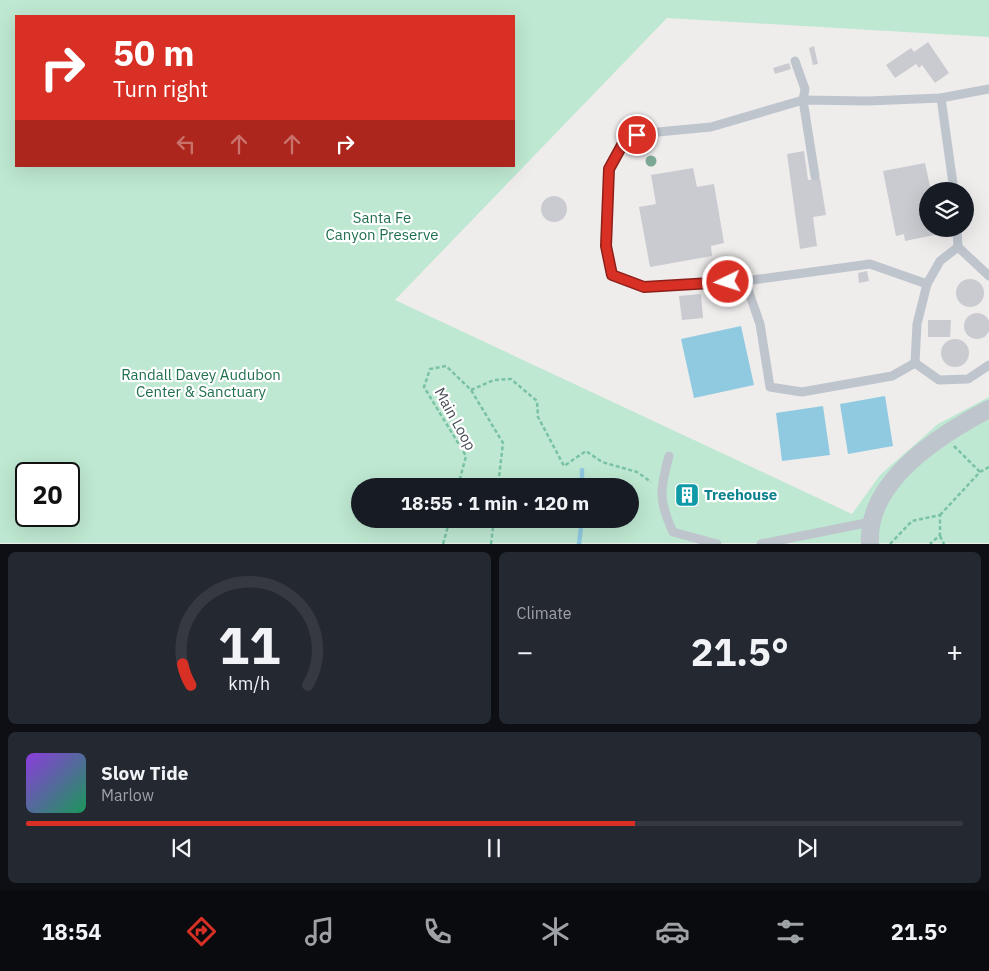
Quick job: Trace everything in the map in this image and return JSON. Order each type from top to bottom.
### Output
[{"type":"street","points":[[870,544],[871,522],[875,511],[893,481],[918,455],[943,435],[989,409]]},
{"type":"lane","points":[[795,61],[805,88],[803,100],[815,176]]},
{"type":"lane","points":[[927,284],[870,264],[745,281],[644,287],[612,275],[606,246],[609,169],[626,138],[647,133],[710,127],[803,100],[868,102],[941,98],[989,89]]},
{"type":"lane","points":[[941,98],[953,182]]},
{"type":"lane","points":[[957,237],[958,247],[989,276]]},
{"type":"lane","points":[[915,363],[917,324],[927,284],[940,261],[958,247]]},
{"type":"lane","points":[[745,281],[760,324],[770,386],[802,392],[892,376],[915,363]]},
{"type":"lane","points":[[915,363],[939,380],[968,379],[989,365]]},
{"type":"lane","points":[[669,456],[661,489],[664,513],[673,532],[718,544]]},
{"type":"lane","points":[[761,544],[871,522]]},
{"type":"path","name":"Main Loop","points":[[460,478],[466,456],[424,387],[430,370],[446,366],[470,390],[503,443],[499,478]]},
{"type":"path","points":[[470,390],[494,380],[511,379],[537,401],[538,417],[564,466],[586,451],[602,462],[637,472],[661,489]]},
{"type":"path","points":[[943,435],[980,472]]},
{"type":"path","points":[[890,544],[912,521],[940,515],[980,472],[989,466]]},
{"type":"path","points":[[940,515],[940,536],[944,544]]},
{"type":"path","points":[[443,544],[447,528]]},
{"type":"path","points":[[491,544],[493,528]]},
{"type":"path","points":[[930,544],[940,536]]},
{"type":"green space","name":"Randall Davey Audubon Center & Sanctuary","points":[[0,0],[989,0],[989,37],[667,18],[395,300],[852,514],[880,475],[938,424],[989,397],[989,543],[0,543]]},
{"type":"water","points":[[741,326],[754,385],[694,398],[681,339]]},
{"type":"water","points":[[885,396],[893,446],[848,454],[840,404]]},
{"type":"water","points":[[823,406],[830,455],[782,461],[776,413]]},
{"type":"building","points":[[928,42],[949,73],[935,83],[922,65],[919,68],[916,64],[895,78],[886,65],[911,48],[914,52]]},
{"type":"building","points":[[814,46],[818,64],[813,65],[809,48]]},
{"type":"building","points":[[789,63],[791,69],[775,74],[773,68]]},
{"type":"building","points":[[804,151],[808,180],[820,178],[826,215],[813,217],[817,246],[800,249],[787,154]]},
{"type":"building","points":[[925,163],[929,182],[919,182],[919,237],[924,237],[905,241],[904,234],[896,236],[883,171]]},
{"type":"building","points":[[693,168],[697,187],[714,184],[724,243],[711,246],[712,256],[650,267],[639,207],[656,204],[651,175]]},
{"type":"building","points":[[554,196],[563,200],[567,209],[563,218],[554,222],[545,218],[541,209],[545,200]]},
{"type":"building","points":[[867,271],[869,281],[859,283],[858,273]]},
{"type":"building","points":[[970,279],[980,283],[984,293],[980,303],[970,307],[960,303],[956,293],[960,283]]},
{"type":"building","points":[[701,294],[703,318],[682,320],[679,296]]},
{"type":"building","points":[[977,313],[987,316],[990,326],[987,336],[977,339],[967,336],[964,326],[967,316]]},
{"type":"building","points":[[928,320],[951,320],[950,337],[928,337]]},
{"type":"building","points":[[955,339],[965,343],[969,353],[965,363],[955,367],[945,363],[941,353],[945,343]]},
{"type":"waterway","points":[[582,470],[582,478]]},
{"type":"waterway","points":[[579,544],[581,528]]},
{"type":"place","name":"Treehouse","points":[[687,495]]},
{"type":"route","points":[[637,135],[626,138],[609,169],[606,246],[612,275],[644,287],[728,282]]},
{"type":"park label","name":"Santa Fe Canyon Preserve","points":[[382,226]]}]
